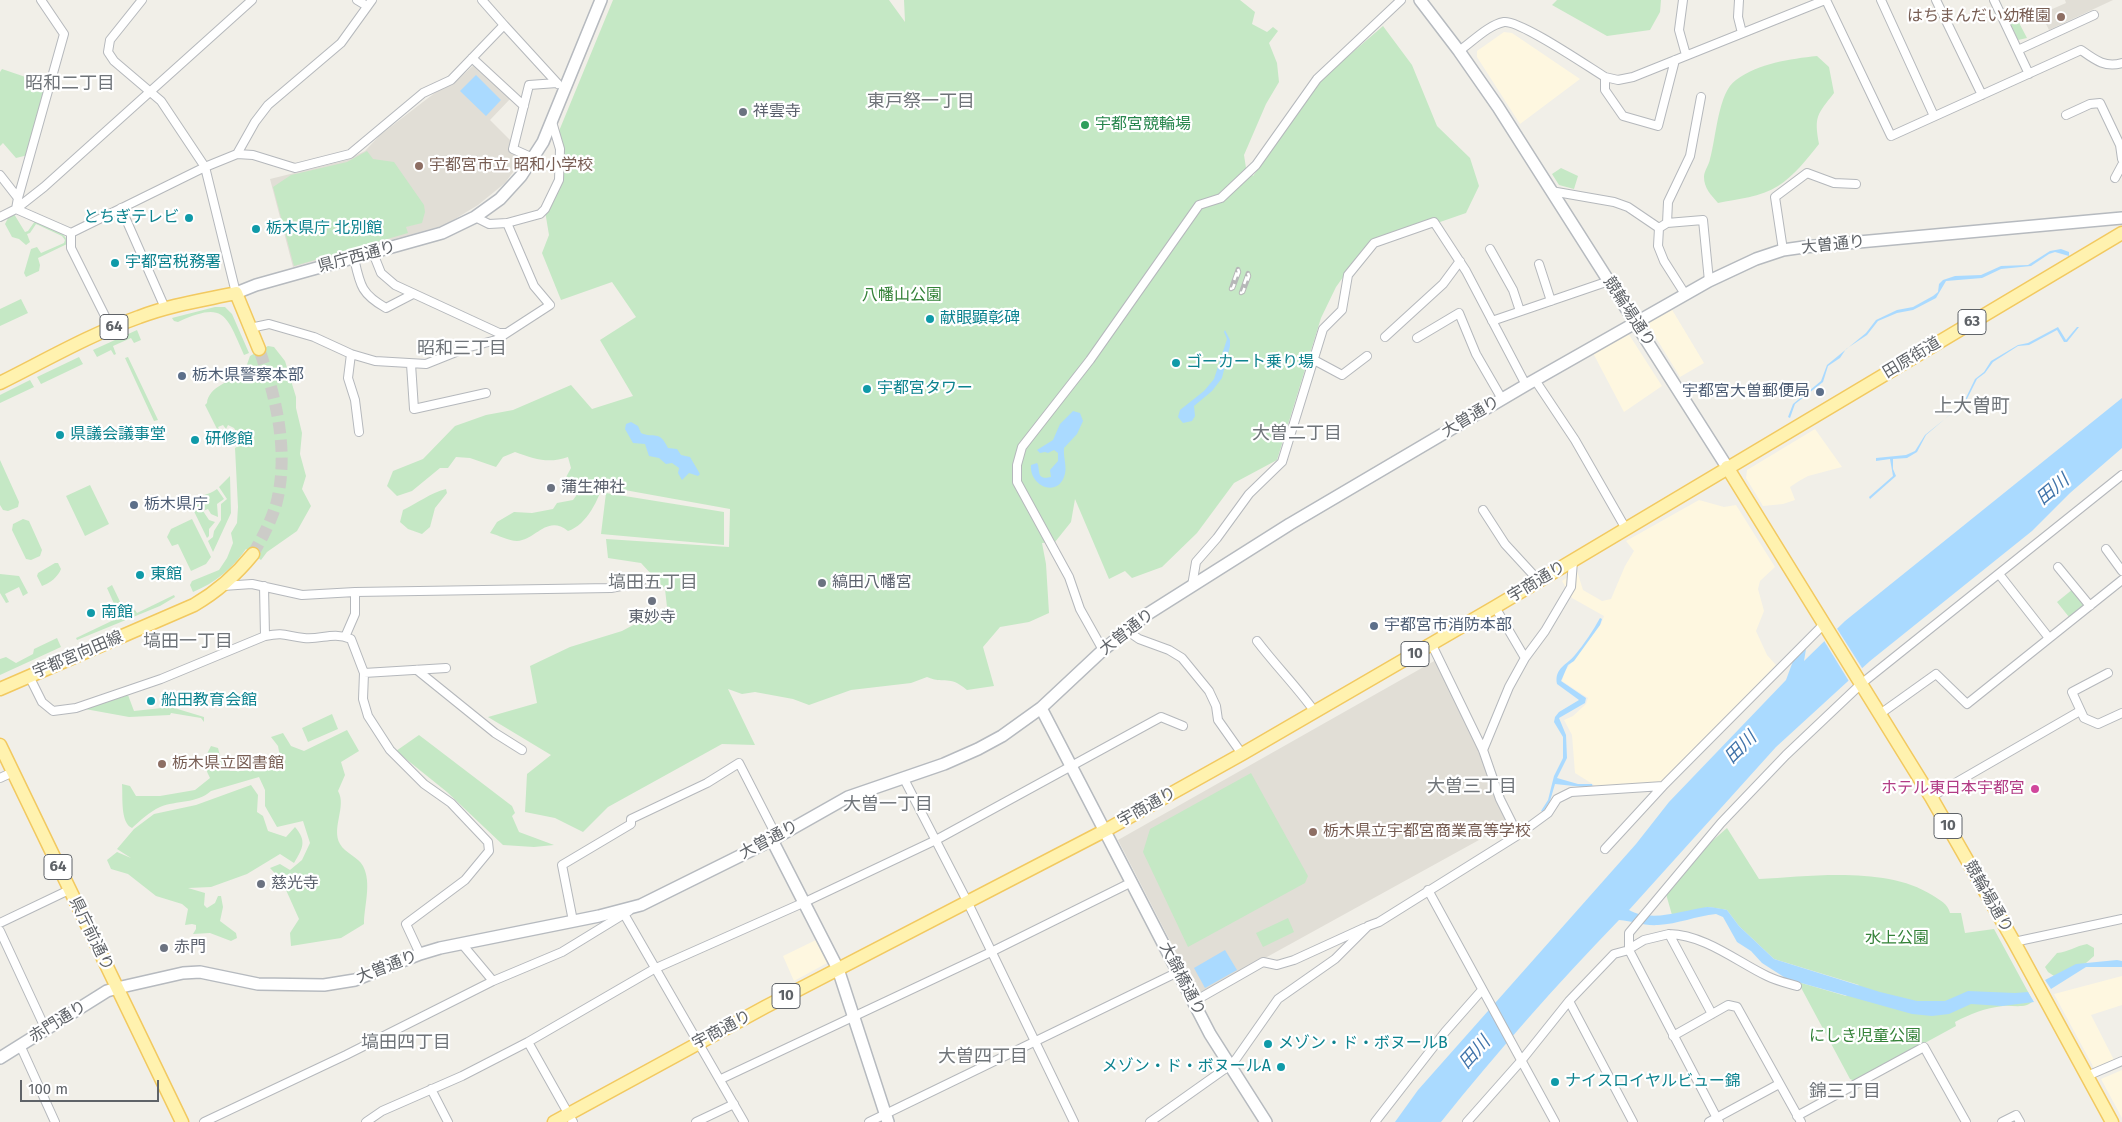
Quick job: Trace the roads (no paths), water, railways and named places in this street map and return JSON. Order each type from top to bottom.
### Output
[{"type":"main road","name":"田原街道","points":[[1727,468],[2117,236]]},
{"type":"main road","name":"県庁西通り","points":[[0,383],[111,328],[165,308],[236,293]]},
{"type":"main road","points":[[236,293],[259,349]]},
{"type":"main road","name":"宇商通り","points":[[554,1122],[571,1118],[697,1043],[1106,830],[1432,645],[1727,468]]},
{"type":"main road","name":"競輪場通り","points":[[1727,468],[1826,627]]},
{"type":"main road","name":"宇都宮向田線","points":[[0,689],[194,605],[223,586],[237,574],[254,554]]},
{"type":"main road","name":"10","points":[[1826,627],[1859,680]]},
{"type":"main road","name":"競輪場通り","points":[[1859,680],[1932,797],[2112,1122]]},
{"type":"main road","name":"県庁前通り","points":[[0,745],[182,1122]]},
{"type":"street","points":[[16,209],[64,34],[41,0]]},
{"type":"street","points":[[142,0],[110,40],[108,52],[114,61],[161,102],[205,167],[236,293]]},
{"type":"street","points":[[0,217],[16,209],[44,187],[252,0]]},
{"type":"street","points":[[237,154],[255,122],[268,105],[341,43],[370,3],[357,0]]},
{"type":"street","points":[[482,0],[561,87]]},
{"type":"street","name":"県庁西通り","points":[[236,293],[256,285],[442,233],[475,217],[507,193],[533,158],[552,122],[561,87],[601,0]]},
{"type":"street","points":[[1103,650],[1080,609],[1069,577],[1017,482],[1017,465],[1022,447],[1090,360],[1199,205],[1221,198],[1256,165],[1317,79],[1401,0]]},
{"type":"street","name":"競輪場通り","points":[[1420,0],[1459,51],[1551,190],[1727,468]]},
{"type":"street","points":[[1683,0],[1679,30],[1686,56]]},
{"type":"street","points":[[1739,0],[1738,17],[1742,33]]},
{"type":"street","points":[[1459,51],[1493,26],[1506,22],[1522,27],[1605,77],[1618,80],[1634,77],[1825,0],[1891,136],[2081,50],[2098,63],[2113,66],[2122,63]]},
{"type":"street","points":[[1881,0],[1934,116]]},
{"type":"street","points":[[1936,0],[1982,95]]},
{"type":"street","points":[[1994,0],[2029,74]]},
{"type":"street","points":[[2018,50],[2094,15]]},
{"type":"street","points":[[72,233],[205,167],[215,165],[237,154],[253,155],[295,168],[350,154],[423,94],[451,80],[504,25]]},
{"type":"street","points":[[472,58],[524,106]]},
{"type":"street","points":[[1605,77],[1605,90],[1623,116],[1658,126],[1675,60]]},
{"type":"street","points":[[533,158],[513,149],[529,85],[561,87]]},
{"type":"street","points":[[1667,223],[1668,202],[1690,156],[1701,97]]},
{"type":"street","points":[[2066,115],[2090,104],[2100,103],[2121,145],[2122,159]]},
{"type":"street","points":[[475,217],[489,224],[507,223],[540,214],[545,209],[559,180],[560,150],[552,122]]},
{"type":"street","points":[[2115,178],[2122,165]]},
{"type":"street","points":[[1783,250],[1775,197],[1807,173],[1834,182],[1856,184]]},
{"type":"street","points":[[0,175],[18,198]]},
{"type":"street","points":[[1551,190],[1614,202],[1628,207],[1659,228]]},
{"type":"street","points":[[121,208],[165,308]]},
{"type":"street","points":[[16,209],[72,233]]},
{"type":"street","name":"大曽通り","points":[[117,988],[183,973],[200,972],[258,984],[324,985],[355,980],[420,954],[641,905],[774,838],[848,797],[944,764],[1002,736],[1041,708],[1126,630],[1290,524],[1635,322],[1709,281],[1756,259],[1783,250],[2122,216]]},
{"type":"street","points":[[2107,219],[2117,236]]},
{"type":"street","points":[[1659,228],[1667,223],[1703,220],[1709,281]]},
{"type":"street","points":[[1192,586],[1196,562],[1217,538],[1250,494],[1282,462],[1323,329],[1342,310],[1348,275],[1374,243],[1434,222],[1460,261],[1492,320],[1530,382],[1575,440],[1626,529]]},
{"type":"street","points":[[250,328],[269,324],[314,337],[351,354],[375,361],[411,364],[426,364],[466,348],[496,340],[550,306],[534,286],[507,223]]},
{"type":"street","points":[[1659,228],[1658,246],[1664,261],[1685,294]]},
{"type":"street","points":[[72,233],[70,248],[111,328]]},
{"type":"street","points":[[1490,249],[1513,290],[1520,311]]},
{"type":"street","points":[[373,253],[381,273],[395,285],[499,333],[506,333]]},
{"type":"street","points":[[354,258],[361,287],[370,299],[386,308],[413,294]]},
{"type":"street","points":[[1385,337],[1443,284],[1460,261]]},
{"type":"street","points":[[1539,264],[1551,301]]},
{"type":"street","points":[[1492,320],[1609,281]]},
{"type":"street","points":[[1417,338],[1459,313],[1476,354],[1502,399]]},
{"type":"street","points":[[351,354],[348,378],[355,400],[359,432]]},
{"type":"street","points":[[1314,360],[1342,375],[1366,356]]},
{"type":"street","points":[[411,364],[414,409],[486,393]]},
{"type":"street","points":[[1718,1120],[1672,1036],[1629,949],[1629,933],[1721,823],[1859,680],[1999,574],[2122,475]]},
{"type":"street","points":[[1483,510],[1505,544],[1539,581]]},
{"type":"street","points":[[2106,549],[2122,571]]},
{"type":"street","points":[[1483,750],[1509,687],[1525,658],[1572,587],[1573,561]]},
{"type":"street","points":[[2058,567],[2090,606]]},
{"type":"street","points":[[1999,574],[2049,638]]},
{"type":"street","points":[[1880,714],[1936,674],[1967,704],[2122,580]]},
{"type":"street","points":[[223,586],[252,584],[302,595],[355,592],[611,588],[642,582]]},
{"type":"street","points":[[264,586],[265,636]]},
{"type":"street","points":[[345,637],[354,614],[355,592]]},
{"type":"street","points":[[1495,608],[1525,658]]},
{"type":"street","points":[[1605,849],[1663,786],[1826,627]]},
{"type":"street","points":[[1126,630],[1139,639],[1168,650],[1182,658],[1208,691],[1216,706],[1218,720],[1242,754]]},
{"type":"street","points":[[29,676],[42,702],[53,711],[76,708],[161,679],[265,636],[282,632],[305,638],[340,634],[350,639],[364,673],[363,699],[368,716],[390,750],[424,784],[451,803],[488,842],[489,851],[465,880],[406,924],[420,954]]},
{"type":"street","points":[[1257,641],[1280,671],[1296,686],[1315,712]]},
{"type":"street","points":[[1432,645],[1483,750],[1500,799],[1518,835]]},
{"type":"street","points":[[364,673],[446,668]]},
{"type":"street","points":[[417,670],[496,733],[522,750]]},
{"type":"street","points":[[2108,673],[2072,692],[2084,718],[2098,724],[2122,713]]},
{"type":"street","name":"大錦橋通り","points":[[1041,708],[1106,830],[1193,1002],[1229,1066],[1266,1122]]},
{"type":"street","points":[[1932,797],[2080,710]]},
{"type":"street","points":[[366,1122],[382,1111],[462,1076],[528,1042],[654,969],[805,902],[936,840],[1161,717],[1183,726]]},
{"type":"street","points":[[573,921],[562,865],[631,824],[631,819],[707,783],[739,763],[838,968],[887,1118]]},
{"type":"street","points":[[0,778],[13,772]]},
{"type":"street","points":[[903,777],[967,901],[1074,1122]]},
{"type":"street","points":[[1193,1002],[1263,962],[1277,966],[1379,922],[1518,835],[1548,813],[1557,799],[1571,792],[1663,786]]},
{"type":"street","points":[[721,1079],[991,952],[1132,882]]},
{"type":"street","points":[[0,923],[69,890]]},
{"type":"street","points":[[1428,890],[1555,1122]]},
{"type":"street","points":[[204,1122],[346,1055],[493,981],[562,952],[641,905]]},
{"type":"street","points":[[624,914],[697,1043],[721,1079],[744,1122]]},
{"type":"street","points":[[2014,942],[2122,919]]},
{"type":"street","points":[[1150,1122],[1229,1066],[1236,1059],[1278,999],[1335,959],[1368,926]]},
{"type":"street","points":[[0,931],[46,1030]]},
{"type":"street","points":[[1669,934],[1712,1014]]},
{"type":"street","points":[[1467,1122],[1519,1058],[1569,1001],[1614,954],[1629,949],[1644,940],[1669,934],[1684,934],[1730,955],[1768,977],[1797,986]]},
{"type":"street","points":[[462,944],[493,981]]},
{"type":"street","points":[[869,1122],[887,1118],[1035,1041],[1178,972]]},
{"type":"street","name":"赤門通り","points":[[0,1058],[107,991],[117,988]]},
{"type":"street","points":[[1375,1122],[1445,1032],[1482,990]]},
{"type":"street","points":[[1569,1001],[1634,1122]]},
{"type":"street","points":[[1672,1036],[1728,1005],[1737,1006],[1799,1119],[1924,1047],[1966,1122]]},
{"type":"street","points":[[528,1042],[571,1118]]},
{"type":"street","points":[[20,1045],[55,1122]]},
{"type":"street","points":[[2087,1076],[2122,1061]]},
{"type":"street","points":[[1709,1122],[1718,1120],[1779,1084]]},
{"type":"street","points":[[431,1089],[448,1122]]},
{"type":"street","points":[[696,1122],[734,1104]]},
{"type":"street","points":[[2002,1122],[2016,1115],[2020,1122]]},
{"type":"water","points":[[476,75],[501,100],[486,116],[460,91]]},
{"type":"water","points":[[2061,249],[2069,252],[2069,256],[2055,252],[2031,266],[2001,269],[1982,278],[1946,281],[1936,298],[1913,310],[1897,313],[1878,321],[1867,335],[1849,347],[1866,333],[1876,320],[1897,310],[1913,307],[1933,296],[1938,292],[1939,284],[1943,280],[1955,276],[1981,275],[2001,266],[2028,265],[2050,251]]},
{"type":"water","points":[[2058,327],[2066,340],[2079,327],[2067,342],[2064,342],[2057,330],[2029,345],[2018,346],[1993,362],[1985,373],[1977,379],[1966,401],[1959,407],[1964,402],[1975,379],[1984,372],[1991,361],[2018,345],[2028,343]]},
{"type":"water","points":[[1225,330],[1230,340],[1230,346],[1222,378],[1212,391],[1194,406],[1195,416],[1192,421],[1183,423],[1178,417],[1180,410],[1204,391],[1214,379],[1227,339]]},
{"type":"water","points":[[1845,350],[1840,358],[1828,366],[1823,382],[1795,404],[1790,418],[1788,417],[1793,404],[1821,381],[1827,365]]},
{"type":"water","name":"田川","points":[[2122,398],[2122,448],[2070,493],[2032,531],[1870,661],[1776,747],[1629,910],[1638,914],[1658,916],[1707,907],[1727,910],[1739,926],[1774,959],[1880,992],[1917,1001],[1945,1001],[1968,991],[2028,992],[2034,1002],[2002,1006],[1971,1004],[1949,1014],[1932,1016],[1912,1014],[1787,979],[1762,963],[1751,951],[1737,942],[1723,917],[1716,914],[1658,925],[1619,920],[1528,1019],[1441,1122],[1395,1122],[1418,1090],[1636,844],[1669,802],[1786,680],[1793,661],[1806,649],[1804,661],[1845,621]]},
{"type":"water","points":[[1073,411],[1080,413],[1083,421],[1077,434],[1064,448],[1066,470],[1064,477],[1055,487],[1044,486],[1034,478],[1031,465],[1037,463],[1041,476],[1051,477],[1050,470],[1058,461],[1058,453],[1054,450],[1048,453],[1040,453],[1037,450],[1053,440],[1060,424]]},
{"type":"water","points":[[1945,419],[1926,435],[1917,452],[1907,458],[1893,459],[1893,469],[1896,476],[1870,499],[1869,497],[1893,476],[1890,459],[1876,461],[1876,458],[1906,455],[1915,451],[1925,435]]},
{"type":"water","points":[[631,422],[638,426],[641,433],[659,436],[668,448],[677,449],[681,455],[690,457],[700,474],[698,476],[689,473],[682,480],[678,473],[679,468],[672,463],[666,464],[659,458],[649,456],[645,444],[633,443],[625,429],[626,424]]},
{"type":"water","points":[[1600,618],[1602,619],[1600,625],[1574,661],[1568,665],[1561,681],[1586,698],[1585,703],[1559,718],[1566,735],[1567,758],[1557,778],[1578,784],[1592,784],[1593,788],[1555,784],[1550,801],[1543,812],[1541,811],[1548,800],[1554,776],[1563,758],[1563,737],[1554,722],[1555,717],[1559,712],[1579,700],[1557,684],[1557,674],[1582,646]]},
{"type":"water","points":[[1225,950],[1237,970],[1205,988],[1194,968]]},
{"type":"water","points":[[2122,961],[2122,967],[2086,967],[2051,989],[2045,980],[2076,964]]},
{"type":"tunnel","points":[[253,554],[275,508],[282,462],[279,424],[271,386],[259,349]]},
{"type":"railway","points":[[1238,269],[1239,272],[1231,289],[1238,269]]},
{"type":"railway","points":[[1248,273],[1249,276],[1241,293],[1248,273]]},
{"type":"place","name":"はちまんだい幼稚園","points":[[2061,17]]},
{"type":"place","name":"祥雲寺","points":[[743,112]]},
{"type":"place","name":"宇都宮競輪場","points":[[1085,125]]},
{"type":"place","name":"宇都宮市立 昭和小学校","points":[[419,166]]},
{"type":"place","name":"とちぎテレビ","points":[[189,218]]},
{"type":"place","name":"栃木県庁 北別館","points":[[256,229]]},
{"type":"place","name":"宇都宮税務署","points":[[115,263]]},
{"type":"place","name":"献眼顕彰碑","points":[[930,319]]},
{"type":"place","name":"ゴーカート乗り場","points":[[1176,363]]},
{"type":"place","name":"栃木県警察本部","points":[[182,376]]},
{"type":"place","name":"宇都宮タワー","points":[[867,389]]},
{"type":"place","name":"宇都宮大曽郵便局","points":[[1820,392]]},
{"type":"place","name":"県議会議事堂","points":[[60,435]]},
{"type":"place","name":"研修館","points":[[195,440]]},
{"type":"place","name":"蒲生神社","points":[[551,488]]},
{"type":"place","name":"栃木県庁","points":[[134,505]]},
{"type":"place","name":"東館","points":[[140,575]]},
{"type":"place","name":"縞田八幡宮","points":[[822,583]]},
{"type":"place","name":"東妙寺","points":[[652,601]]},
{"type":"place","name":"南館","points":[[91,613]]},
{"type":"place","name":"宇都宮市消防本部","points":[[1374,626]]},
{"type":"place","name":"船田教育会館","points":[[151,701]]},
{"type":"place","name":"栃木県立図書館","points":[[162,764]]},
{"type":"place","name":"ホテル東日本宇都宮","points":[[2035,789]]},
{"type":"place","name":"栃木県立宇都宮商業高等学校","points":[[1313,832]]},
{"type":"place","name":"慈光寺","points":[[261,884]]},
{"type":"place","name":"赤門","points":[[164,948]]},
{"type":"place","name":"メゾン・ド・ボヌールB","points":[[1268,1044]]},
{"type":"place","name":"メゾン・ド・ボヌールA","points":[[1281,1067]]},
{"type":"place","name":"ナイスロイヤルビュー錦","points":[[1555,1082]]},
{"type":"district","name":"昭和二丁目","points":[[70,84]]},
{"type":"district","name":"東戸祭一丁目","points":[[921,102]]},
{"type":"district","name":"昭和三丁目","points":[[462,349]]},
{"type":"district","name":"上大曽町","points":[[1972,407]]},
{"type":"district","name":"大曽二丁目","points":[[1297,434]]},
{"type":"district","name":"塙田五丁目","points":[[653,583]]},
{"type":"district","name":"塙田一丁目","points":[[188,642]]},
{"type":"district","name":"大曽三丁目","points":[[1472,787]]},
{"type":"district","name":"大曽一丁目","points":[[888,805]]},
{"type":"district","name":"塙田四丁目","points":[[406,1043]]},
{"type":"district","name":"大曽四丁目","points":[[983,1057]]},
{"type":"district","name":"錦三丁目","points":[[1845,1092]]},
{"type":"park label","name":"八幡山公園","points":[[902,296]]},
{"type":"park label","name":"水上公園","points":[[1897,939]]},
{"type":"park label","name":"にしき児童公園","points":[[1865,1037]]}]
